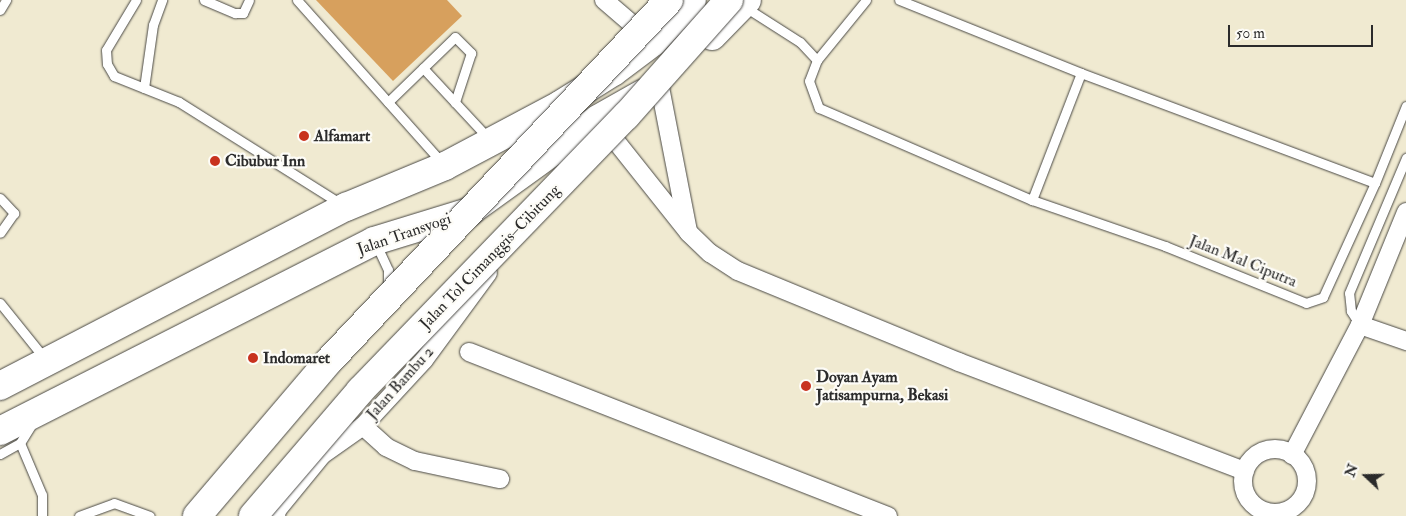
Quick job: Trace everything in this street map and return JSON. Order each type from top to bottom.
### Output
[{"type":"highway","points":[[197,516],[328,362],[669,0]]},
{"type":"highway","points":[[0,386],[49,363],[346,207],[445,166],[568,100],[653,42],[692,0]]},
{"type":"highway","name":"Jalan Transyogi","points":[[10,437],[42,409],[374,241],[469,212],[549,157],[598,119],[659,82],[740,2]]},
{"type":"highway","name":"Jalan Tol Cimanggis–Cibitung","points":[[253,516],[360,392],[626,116],[740,2]]},
{"type":"street","points":[[604,0],[653,42]]},
{"type":"street","points":[[659,82],[689,234]]},
{"type":"street","points":[[598,119],[689,234],[738,271],[958,362],[1245,470]]},
{"type":"street","name":"Jalan Bambu 2","points":[[276,516],[277,510],[322,455],[363,426],[424,360],[474,293],[537,201],[546,183],[549,157]]},
{"type":"street","points":[[1292,454],[1360,325],[1406,212]]},
{"type":"street","points":[[1360,325],[1406,341]]},
{"type":"street","points":[[469,352],[888,516]]},
{"type":"street","points":[[363,426],[386,447],[415,461],[500,479]]},
{"type":"street","points":[[1274,450],[1292,454],[1303,468],[1306,486],[1296,506],[1275,515],[1260,510],[1249,500],[1243,486],[1245,470],[1250,462],[1265,451],[1274,450]]},
{"type":"lane","points":[[0,10],[6,0]]},
{"type":"lane","points":[[135,0],[106,50],[106,57],[114,76],[179,102],[346,207]]},
{"type":"lane","points":[[144,88],[153,25],[162,0]]},
{"type":"lane","points":[[204,0],[235,13],[244,13],[249,0]]},
{"type":"lane","points":[[297,0],[445,166]]},
{"type":"lane","name":"Jalan Mal Ciputra","points":[[866,0],[817,60],[809,81],[819,108],[1032,200],[1164,246],[1309,303],[1319,300],[1327,290],[1375,183],[1406,106]]},
{"type":"lane","points":[[899,0],[1081,73],[1375,183]]},
{"type":"lane","points":[[740,2],[800,42],[817,60]]},
{"type":"lane","points":[[388,102],[455,37],[471,53],[455,102]]},
{"type":"lane","points":[[423,68],[491,141]]},
{"type":"lane","points":[[1032,200],[1081,73]]},
{"type":"lane","points":[[1360,325],[1351,311],[1349,293],[1406,158]]},
{"type":"lane","points":[[0,198],[14,213],[0,233]]},
{"type":"lane","points":[[206,516],[281,423],[371,331],[388,301],[388,270],[374,241]]},
{"type":"lane","points":[[0,303],[49,363]]},
{"type":"lane","points":[[0,454],[10,437]]},
{"type":"lane","points":[[10,437],[42,495],[42,516]]},
{"type":"lane","points":[[79,516],[114,503],[150,516]]},
{"type":"building","points":[[316,0],[447,0],[462,16],[393,81]]},
{"type":"place","name":"Alfamart","points":[[304,136]]},
{"type":"place","name":"Cibubur Inn","points":[[215,161]]},
{"type":"place","name":"Indomaret","points":[[253,358]]},
{"type":"place","name":"Doyan Ayam Jatisampurna, Bekasi","points":[[806,386]]}]
